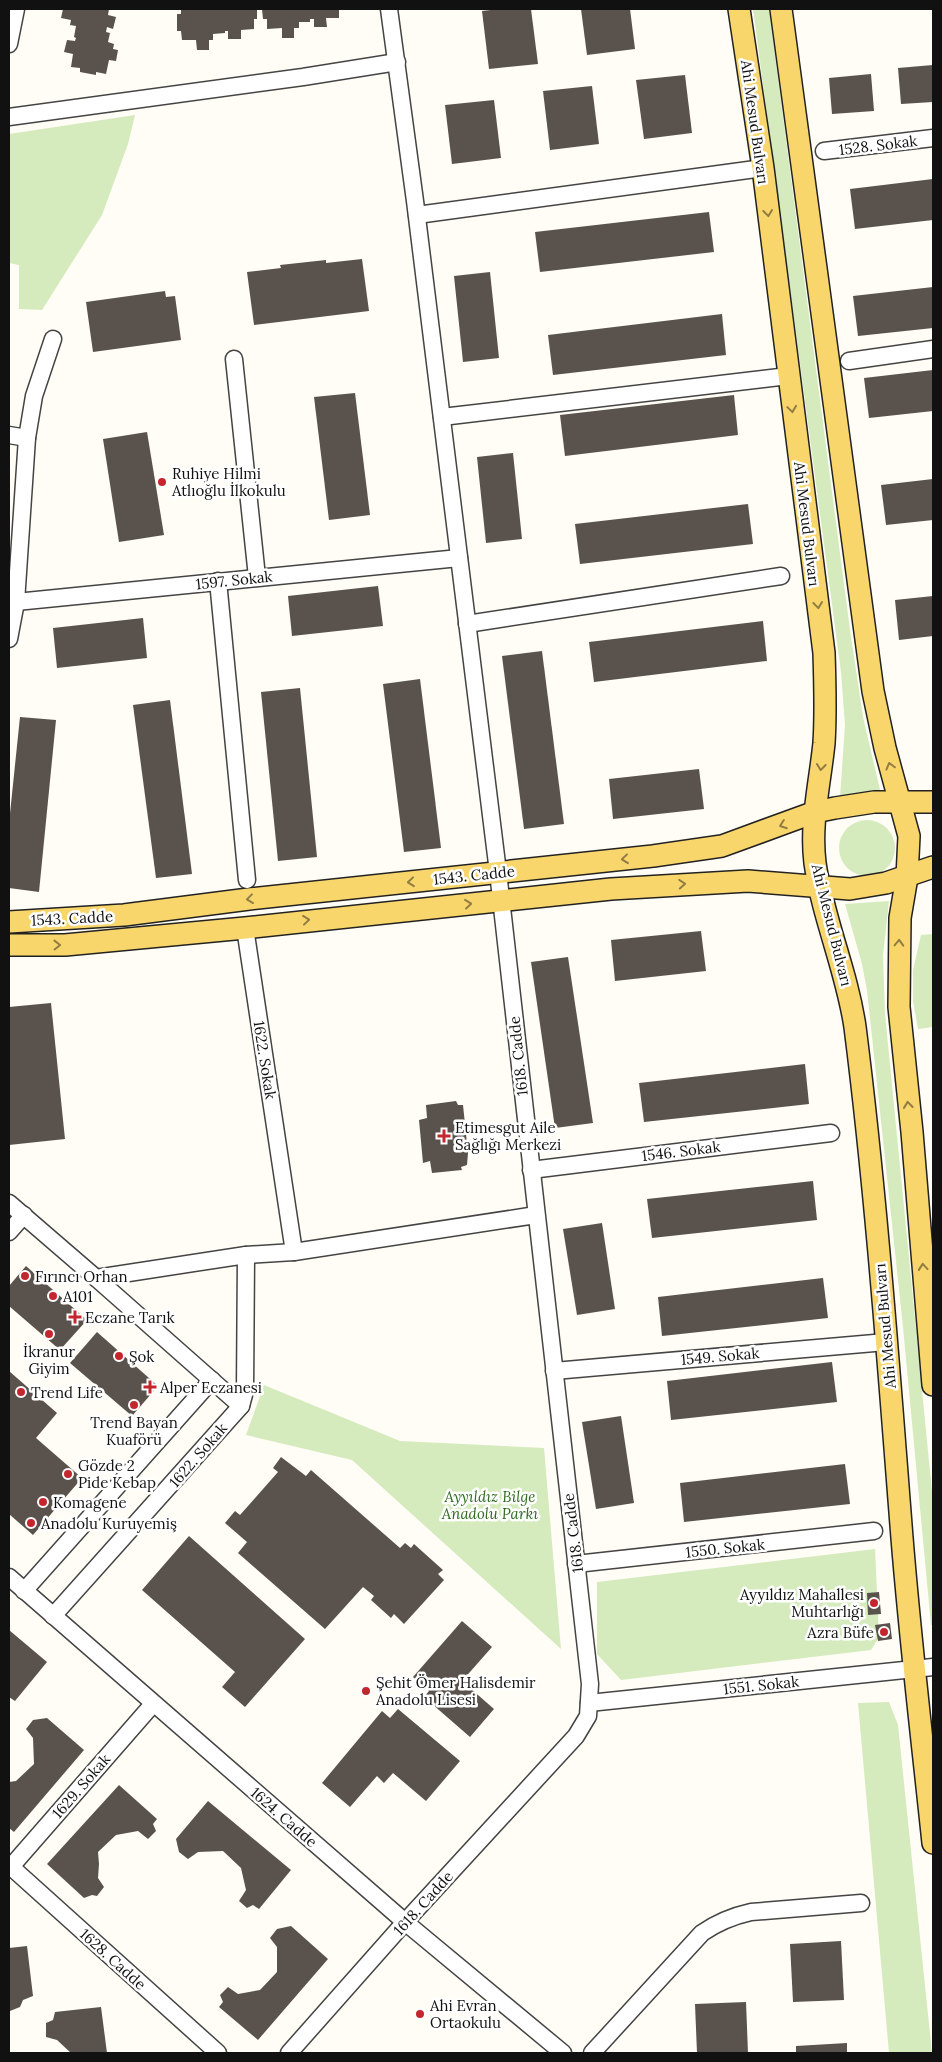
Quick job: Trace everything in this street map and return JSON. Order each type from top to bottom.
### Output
[{"type":"main road","name":"Ahi Mesud Bulvarı","points":[[739,9],[763,168],[824,653],[824,741],[815,812],[814,841],[816,863],[848,991],[867,1130],[901,1528],[924,1668],[933,1843]]},
{"type":"main road","points":[[781,9],[873,692],[909,836],[907,877],[900,918],[898,1007],[912,1132],[933,1385]]},
{"type":"main road","name":"1543. Cadde","points":[[9,922],[124,915],[653,856],[714,848],[815,812],[851,805],[900,801],[933,802]]},
{"type":"main road","name":"1543. Cadde","points":[[9,945],[65,944],[245,928],[611,889],[768,881],[850,889],[907,877],[933,867]]},
{"type":"street","points":[[9,44],[16,9]]},
{"type":"street","name":"1618. Cadde","points":[[289,2053],[405,1922],[576,1736],[588,1716],[590,1684],[498,872],[389,9]]},
{"type":"street","points":[[9,117],[304,77],[397,62]]},
{"type":"street","name":"1528. Sokak","points":[[824,151],[933,138]]},
{"type":"street","points":[[416,215],[763,168]]},
{"type":"street","points":[[9,639],[28,438],[34,396],[53,339]]},
{"type":"street","points":[[849,361],[933,349]]},
{"type":"street","points":[[234,359],[256,577]]},
{"type":"street","points":[[442,417],[788,376]]},
{"type":"street","points":[[9,435],[28,438]]},
{"type":"street","name":"1597. Sokak","points":[[12,602],[459,558]]},
{"type":"street","points":[[467,624],[781,576]]},
{"type":"street","points":[[218,581],[247,880]]},
{"type":"street","name":"1622. Sokak","points":[[245,928],[294,1252]]},
{"type":"street","name":"1546. Sokak","points":[[531,1170],[831,1133]]},
{"type":"street","points":[[9,1202],[241,1406],[245,1391],[246,1255]]},
{"type":"street","points":[[9,1232],[24,1215]]},
{"type":"street","points":[[96,1278],[246,1255],[294,1252],[536,1215]]},
{"type":"street","name":"1549. Sokak","points":[[554,1371],[886,1342]]},
{"type":"street","points":[[24,1591],[212,1380]]},
{"type":"street","name":"1622. Sokak","points":[[53,1616],[241,1406]]},
{"type":"street","name":"1550. Sokak","points":[[576,1564],[874,1531]]},
{"type":"street","name":"1624. Cadde","points":[[9,1577],[405,1922],[563,2053]]},
{"type":"street","name":"1551. Sokak","points":[[589,1703],[924,1668]]},
{"type":"street","name":"1629. Sokak","points":[[9,1867],[153,1704]]},
{"type":"street","name":"1628. Cadde","points":[[9,1867],[218,2053]]},
{"type":"street","points":[[592,2053],[702,1933],[713,1925],[732,1917],[752,1912],[861,1903]]},
{"type":"green space","points":[[753,9],[769,9],[850,630],[863,717],[881,794],[840,797],[845,725],[841,672]]},
{"type":"green space","points":[[135,115],[128,144],[102,215],[42,310],[19,309],[19,265],[9,263],[9,134]]},
{"type":"green space","points":[[862,820],[872,820],[887,828],[893,837],[895,848],[893,859],[887,868],[872,876],[862,876],[851,871],[844,864],[839,853],[839,843],[844,832],[851,825]]},
{"type":"green space","points":[[889,901],[883,955],[885,1014],[933,1502],[933,1625],[931,1625],[903,1327],[867,990],[862,964],[845,904]]},
{"type":"green space","points":[[933,934],[933,1027],[918,1029],[913,1001],[913,970],[921,935]]},
{"type":"green space","name":"Ayyıldız Bilge Anadolu Parkı","points":[[264,1385],[400,1441],[544,1448],[561,1649],[352,1460],[246,1435]]},
{"type":"green space","points":[[875,1549],[879,1637],[871,1650],[621,1680],[597,1654],[597,1582]]},
{"type":"green space","points":[[889,1702],[898,1725],[932,2053],[889,2053],[858,1703]]},
{"type":"building","points":[[63,9],[109,9],[108,15],[116,17],[113,29],[107,27],[106,32],[110,33],[108,42],[114,44],[113,49],[118,50],[116,61],[109,60],[106,74],[96,72],[96,75],[80,72],[80,68],[71,67],[73,54],[64,52],[67,40],[75,41],[76,26],[70,25],[71,20],[61,18]]},
{"type":"building","points":[[181,9],[257,9],[257,19],[254,19],[254,29],[241,30],[241,39],[228,39],[228,31],[213,34],[213,40],[209,40],[209,50],[197,50],[196,40],[182,40],[181,31],[177,31],[177,14],[181,14]]},
{"type":"building","points":[[262,9],[339,9],[339,18],[326,18],[327,27],[314,27],[314,19],[310,19],[310,22],[299,22],[299,28],[294,28],[294,38],[282,38],[282,28],[267,29],[267,19],[263,19]]},
{"type":"building","points":[[531,9],[538,64],[489,69],[482,11]]},
{"type":"building","points":[[581,9],[630,9],[635,49],[587,55]]},
{"type":"building","points":[[933,65],[933,102],[901,104],[898,68]]},
{"type":"building","points":[[871,74],[874,111],[832,114],[829,78]]},
{"type":"building","points":[[685,75],[692,133],[644,139],[636,80]]},
{"type":"building","points":[[592,86],[599,144],[550,150],[543,91]]},
{"type":"building","points":[[494,100],[501,158],[452,164],[445,105]]},
{"type":"building","points":[[933,179],[933,220],[855,229],[850,189]]},
{"type":"building","points":[[709,212],[714,252],[540,272],[535,232]]},
{"type":"building","points":[[362,259],[369,311],[254,325],[247,272],[281,268],[280,265],[326,260],[326,263]]},
{"type":"building","points":[[490,272],[499,358],[463,362],[454,276]]},
{"type":"building","points":[[933,287],[933,328],[858,336],[853,296]]},
{"type":"building","points":[[165,291],[166,297],[175,296],[181,340],[93,352],[86,302]]},
{"type":"building","points":[[722,314],[726,355],[553,375],[548,335]]},
{"type":"building","points":[[933,370],[933,411],[869,418],[864,378]]},
{"type":"building","points":[[355,393],[370,515],[329,520],[314,397]]},
{"type":"building","points":[[734,395],[738,435],[565,456],[560,415]]},
{"type":"building","points":[[147,432],[164,535],[119,542],[103,439]]},
{"type":"building","points":[[513,453],[522,539],[486,543],[477,457]]},
{"type":"building","points":[[933,479],[933,520],[886,525],[881,485]]},
{"type":"building","points":[[748,504],[753,544],[580,564],[575,524]]},
{"type":"building","points":[[378,586],[383,626],[292,636],[288,596]]},
{"type":"building","points":[[933,596],[933,636],[899,640],[895,600]]},
{"type":"building","points":[[143,618],[147,658],[57,668],[53,628]]},
{"type":"building","points":[[763,621],[767,661],[594,682],[589,642]]},
{"type":"building","points":[[542,651],[564,824],[524,829],[502,656]]},
{"type":"building","points":[[420,679],[441,848],[404,852],[383,684]]},
{"type":"building","points":[[300,688],[317,857],[278,861],[261,692]]},
{"type":"building","points":[[170,700],[192,874],[156,878],[133,705]]},
{"type":"building","points":[[20,717],[56,720],[39,892],[9,888],[9,823]]},
{"type":"building","points":[[699,769],[704,809],[613,819],[609,779]]},
{"type":"building","points":[[701,931],[706,971],[615,981],[611,940]]},
{"type":"building","points":[[568,957],[593,1123],[555,1128],[531,962]]},
{"type":"building","points":[[51,1003],[65,1139],[9,1145],[9,1007]]},
{"type":"building","points":[[805,1064],[809,1104],[644,1122],[639,1083]]},
{"type":"building","name":"Etimesgut Aile Sağlığı Merkezi","points":[[456,1101],[458,1105],[463,1105],[468,1153],[467,1165],[461,1167],[462,1170],[432,1173],[430,1161],[423,1163],[419,1120],[427,1118],[426,1105]]},
{"type":"building","points":[[813,1181],[817,1220],[652,1238],[647,1199]]},
{"type":"building","points":[[602,1223],[615,1309],[577,1315],[563,1229]]},
{"type":"building","points":[[26,1266],[87,1320],[60,1350],[9,1306],[9,1286]]},
{"type":"building","points":[[823,1278],[828,1318],[662,1336],[658,1297]]},
{"type":"building","points":[[97,1332],[158,1386],[132,1416],[70,1363]]},
{"type":"building","points":[[832,1362],[837,1402],[671,1420],[667,1381]]},
{"type":"building","points":[[9,1371],[57,1413],[36,1438],[82,1478],[33,1535],[9,1514]]},
{"type":"building","points":[[621,1416],[634,1503],[596,1509],[582,1422]]},
{"type":"building","points":[[281,1457],[306,1476],[311,1470],[400,1548],[405,1543],[411,1548],[414,1544],[443,1570],[438,1574],[444,1580],[404,1624],[394,1614],[391,1618],[371,1600],[374,1596],[363,1587],[325,1629],[238,1553],[247,1542],[225,1523],[235,1511],[240,1515],[278,1472],[273,1468]]},
{"type":"building","points":[[845,1464],[850,1504],[684,1522],[680,1483]]},
{"type":"building","points":[[189,1536],[305,1639],[245,1707],[222,1687],[235,1672],[142,1590]]},
{"type":"building","name":"Ayyıldız Mahallesi Muhtarlığı","points":[[879,1592],[881,1614],[868,1615],[867,1593]]},
{"type":"building","points":[[462,1621],[492,1647],[462,1681],[494,1709],[470,1737],[424,1697],[429,1691],[413,1677]]},
{"type":"building","name":"Azra Büfe","points":[[890,1623],[892,1639],[878,1641],[875,1625]]},
{"type":"building","points":[[9,1630],[47,1662],[15,1701],[9,1697]]},
{"type":"building","points":[[398,1709],[460,1761],[426,1801],[393,1773],[384,1783],[377,1776],[350,1807],[322,1783],[382,1711],[390,1718]]},
{"type":"building","points":[[47,1718],[84,1750],[14,1832],[9,1828],[9,1782],[16,1781],[34,1764],[33,1738],[26,1729],[33,1720]]},
{"type":"building","points":[[119,1785],[157,1819],[153,1824],[156,1831],[148,1839],[138,1831],[116,1835],[98,1852],[98,1878],[104,1887],[97,1896],[92,1895],[84,1898],[47,1864]]},
{"type":"building","points":[[208,1801],[291,1870],[259,1909],[253,1905],[247,1908],[239,1901],[246,1890],[241,1868],[223,1851],[198,1852],[188,1859],[179,1852],[176,1839]]},
{"type":"building","points":[[291,1926],[328,1959],[258,2040],[219,2007],[223,2002],[220,1995],[228,1987],[238,1994],[260,1990],[277,1972],[277,1947],[270,1938],[277,1929]]},
{"type":"building","points":[[841,1941],[844,2000],[793,2002],[790,1944]]},
{"type":"building","points":[[27,1946],[33,1996],[23,2000],[20,2007],[10,2011],[9,1948]]},
{"type":"building","points":[[746,2002],[748,2053],[697,2053],[695,2004]]},
{"type":"building","points":[[101,2007],[107,2053],[71,2053],[57,2040],[46,2037],[46,2023],[53,2020],[55,2012]]},
{"type":"building","points":[[847,2043],[847,2053],[796,2053],[796,2046]]},
{"type":"place","name":"Ruhiye Hilmi Atlıoğlu İlkokulu","points":[[162,482]]},
{"type":"place","name":"Etimesgut Aile Sağlığı Merkezi","points":[[444,1136]]},
{"type":"place","name":"Fırıncı Orhan","points":[[25,1276]]},
{"type":"place","name":"A101","points":[[53,1296]]},
{"type":"place","name":"Eczane Tarık","points":[[75,1317]]},
{"type":"place","name":"İkranur Giyim","points":[[49,1334]]},
{"type":"place","name":"Şok","points":[[119,1356]]},
{"type":"place","name":"Alper Eczanesi","points":[[150,1387]]},
{"type":"place","name":"Trend Life","points":[[21,1392]]},
{"type":"place","name":"Trend Bayan Kuaförü","points":[[134,1405]]},
{"type":"place","name":"Gözde 2 Pide Kebap","points":[[68,1474]]},
{"type":"place","name":"Komagene","points":[[43,1502]]},
{"type":"place","name":"Anadolu Kuruyemiş","points":[[31,1523]]},
{"type":"place","name":"Ayyıldız Mahallesi Muhtarlığı","points":[[874,1603]]},
{"type":"place","name":"Azra Büfe","points":[[884,1632]]},
{"type":"place","name":"Şehit Ömer Halisdemir Anadolu Lisesi","points":[[366,1691]]},
{"type":"place","name":"Ahi Evran Ortaokulu","points":[[420,2014]]}]
